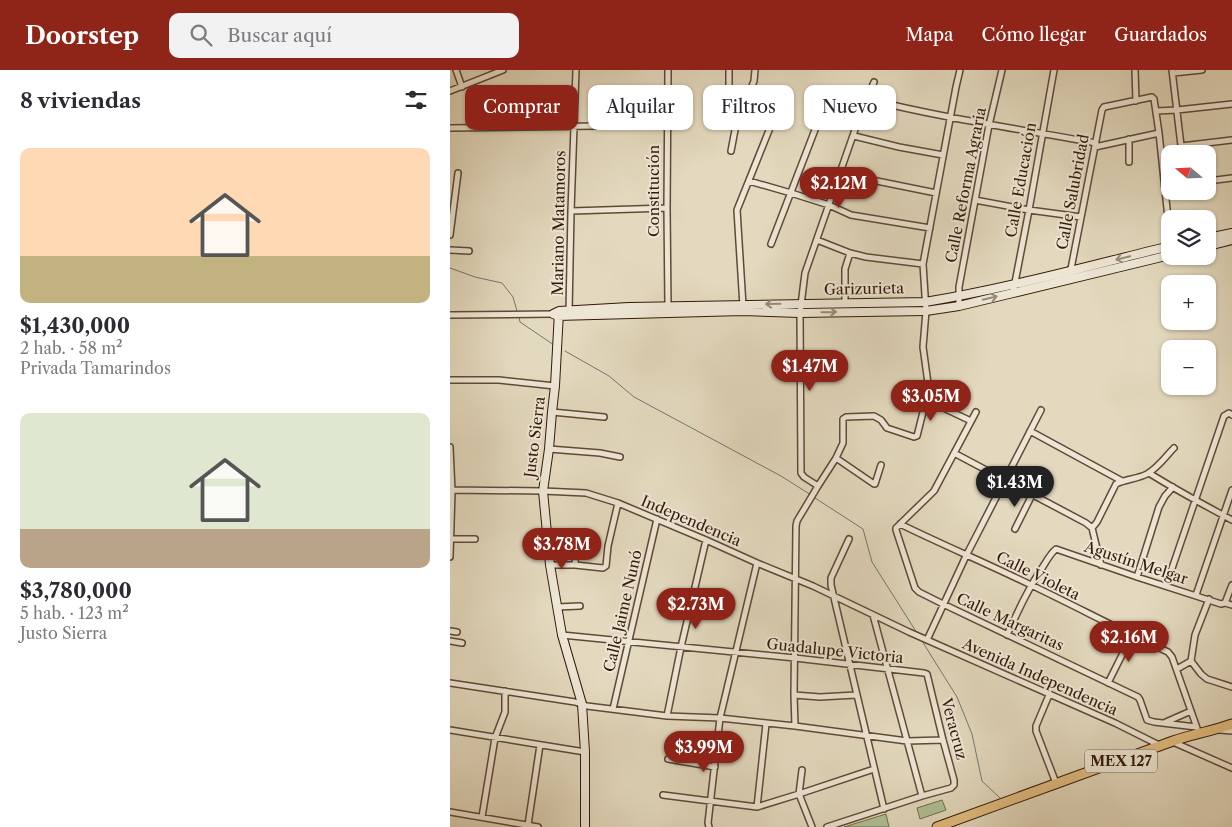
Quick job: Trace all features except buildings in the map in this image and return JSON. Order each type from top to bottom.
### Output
[{"type":"main road","points":[[1216,236],[1232,233]]},
{"type":"main road","points":[[1216,244],[1232,240]]},
{"type":"main road","name":"Garizurieta","points":[[743,308],[800,313],[925,306],[959,296],[1161,248]]},
{"type":"main road","name":"Garizurieta","points":[[557,314],[743,308],[801,304],[959,306],[1161,257]]},
{"type":"main road","name":"Justo Sierra","points":[[557,314],[555,386],[543,490],[550,565],[562,635],[582,704],[585,752],[585,827]]},
{"type":"main road","name":"MEX 127","points":[[937,827],[1172,742],[1198,730],[1217,729],[1232,724]]},
{"type":"street","points":[[456,70],[462,87]]},
{"type":"street","points":[[483,70],[486,77]]},
{"type":"street","points":[[450,91],[503,70]]},
{"type":"street","name":"Mariano Matamoros","points":[[575,85],[576,70]]},
{"type":"street","name":"Constitución","points":[[668,70],[668,85]]},
{"type":"street","points":[[729,70],[729,85]]},
{"type":"street","points":[[731,151],[735,130],[754,81],[755,70]]},
{"type":"street","points":[[960,70],[923,264],[925,306],[923,348],[930,398],[935,404],[971,421]]},
{"type":"street","name":"Calle Reforma Agraria","points":[[959,306],[959,287],[989,125],[1002,70]]},
{"type":"street","name":"Calle Educación","points":[[1012,293],[1030,210],[1054,70]]},
{"type":"street","points":[[1135,70],[1136,101],[1152,97],[1154,99],[1167,210]]},
{"type":"street","points":[[1181,145],[1172,72],[1202,70]]},
{"type":"street","name":"Calle Salubridad","points":[[1069,279],[1102,110],[1136,101]]},
{"type":"street","points":[[1156,111],[1232,104]]},
{"type":"street","points":[[896,106],[1095,145],[1159,133]]},
{"type":"street","points":[[450,128],[465,128]]},
{"type":"street","name":"Mariano Matamoros","points":[[569,313],[574,130]]},
{"type":"street","name":"Constitución","points":[[667,130],[668,310]]},
{"type":"street","points":[[743,308],[737,210],[769,130]]},
{"type":"street","points":[[771,244],[815,130]]},
{"type":"street","points":[[817,488],[801,473],[800,313],[805,273],[856,130]]},
{"type":"street","points":[[854,136],[943,155]]},
{"type":"street","points":[[1129,139],[1129,162]]},
{"type":"street","points":[[1190,145],[1232,140]]},
{"type":"street","points":[[842,171],[872,180],[936,193]]},
{"type":"street","points":[[450,235],[458,173]]},
{"type":"street","points":[[1216,180],[1232,178]]},
{"type":"street","points":[[749,181],[829,205],[851,215],[930,228]]},
{"type":"street","points":[[976,200],[1081,217]]},
{"type":"street","points":[[571,211],[666,208]]},
{"type":"street","points":[[817,240],[866,257],[923,264]]},
{"type":"street","points":[[450,250],[469,251]]},
{"type":"street","points":[[845,304],[844,269],[850,253]]},
{"type":"street","name":"Garizurieta","points":[[450,315],[557,314]]},
{"type":"street","points":[[450,380],[499,380],[555,386]]},
{"type":"street","points":[[795,726],[796,526],[798,521],[843,443],[844,419],[846,416],[874,416],[881,420],[886,428],[914,437],[917,436],[925,404],[930,398]]},
{"type":"street","points":[[925,640],[1041,410]]},
{"type":"street","points":[[552,412],[604,417]]},
{"type":"street","points":[[900,524],[934,491],[976,412]]},
{"type":"street","points":[[1166,586],[1224,416],[1229,415]]},
{"type":"street","points":[[1030,431],[1126,482],[1149,473],[1174,448]]},
{"type":"street","points":[[450,447],[450,558]]},
{"type":"street","points":[[549,449],[620,457]]},
{"type":"street","points":[[954,453],[1086,523],[1092,528],[1101,565]]},
{"type":"street","points":[[836,458],[874,484],[876,484],[881,466]]},
{"type":"street","points":[[1149,473],[1232,520]]},
{"type":"street","points":[[1092,528],[1097,522],[1116,484],[1122,481]]},
{"type":"street","points":[[1136,577],[1159,507],[1172,487]]},
{"type":"street","name":"Independencia","points":[[451,490],[586,492],[618,502],[833,595],[909,632]]},
{"type":"street","points":[[1196,595],[1232,490]]},
{"type":"street","points":[[1015,529],[1032,495]]},
{"type":"street","points":[[550,565],[603,568],[606,566],[608,546],[618,502]]},
{"type":"street","name":"Calle Jaime Nunó","points":[[613,710],[657,519]]},
{"type":"street","name":"Calle Margaritas","points":[[900,524],[896,530],[915,588],[919,592],[1138,697],[1147,720],[1165,722],[1198,730]]},
{"type":"street","name":"Calle Violeta","points":[[900,524],[1032,585],[1168,652],[1177,669],[1198,730]]},
{"type":"street","points":[[575,566],[576,537]]},
{"type":"street","points":[[450,539],[475,539]]},
{"type":"street","points":[[849,539],[831,578],[831,585],[884,809]]},
{"type":"street","points":[[667,716],[706,540]]},
{"type":"street","name":"Agustín Melgar","points":[[1032,585],[1052,552],[1056,550],[1221,604],[1232,605]]},
{"type":"street","points":[[709,827],[710,800],[720,718],[757,563]]},
{"type":"street","points":[[1007,635],[1032,585]]},
{"type":"street","points":[[1225,603],[1232,586]]},
{"type":"street","points":[[1209,600],[1195,635],[1191,661],[1200,674],[1207,679],[1232,687]]},
{"type":"street","points":[[557,607],[580,606]]},
{"type":"street","points":[[827,827],[922,796],[873,615]]},
{"type":"street","points":[[450,630],[457,632]]},
{"type":"street","name":"Avenida Independencia","points":[[909,632],[1115,723],[1161,746]]},
{"type":"street","name":"Guadalupe Victoria","points":[[562,635],[795,658],[927,674]]},
{"type":"street","points":[[1108,683],[1132,635]]},
{"type":"street","points":[[450,641],[462,643]]},
{"type":"street","points":[[1177,669],[1191,661]]},
{"type":"street","name":"Veracruz","points":[[922,796],[952,788],[954,785],[927,674]]},
{"type":"street","points":[[450,684],[575,702],[613,710],[667,716],[720,718],[907,741],[943,740]]},
{"type":"street","points":[[482,817],[495,738],[505,712],[505,691]]},
{"type":"street","points":[[794,695],[856,695]]},
{"type":"street","points":[[1049,695],[1036,726],[1036,731],[1056,783]]},
{"type":"street","points":[[1165,722],[1191,711]]},
{"type":"street","points":[[757,806],[766,724]]},
{"type":"street","points":[[1217,729],[1232,732]]},
{"type":"street","points":[[450,730],[585,752]]},
{"type":"street","points":[[1172,742],[1232,768]]},
{"type":"street","points":[[528,825],[540,745]]},
{"type":"street","points":[[668,759],[714,767]]},
{"type":"street","points":[[663,796],[757,806],[800,794],[874,769]]},
{"type":"street","points":[[802,770],[800,794],[812,827]]},
{"type":"street","points":[[450,812],[538,827]]},
{"type":"green space","points":[[942,800],[946,810],[920,819],[917,808]]},
{"type":"green space","points":[[886,814],[889,827],[844,827]]},
{"type":"waterway","points":[[450,268],[475,277],[502,283],[513,297],[517,311]]},
{"type":"waterway","points":[[519,317],[520,322],[554,345]]},
{"type":"waterway","points":[[565,351],[609,376],[634,397],[781,476],[811,495]]},
{"type":"waterway","points":[[815,498],[863,529],[872,562],[917,633]]},
{"type":"waterway","points":[[922,641],[957,697],[972,734],[982,781],[1001,799]]}]
